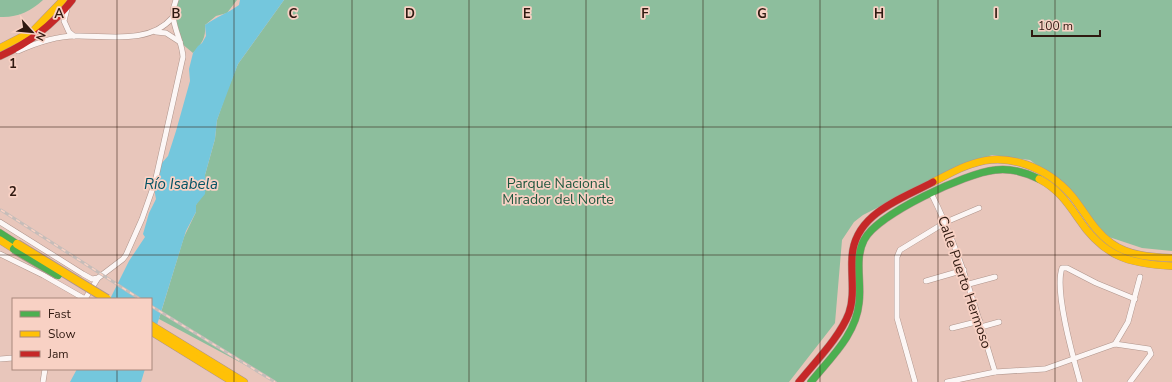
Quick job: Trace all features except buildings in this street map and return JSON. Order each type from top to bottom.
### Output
[{"type":"street","points":[[86,298],[98,278],[123,259],[142,219],[155,182],[183,57],[181,43],[172,18],[176,0]]},
{"type":"street","points":[[68,1],[64,21],[68,32],[74,36]]},
{"type":"street","points":[[0,48],[34,31],[68,1]]},
{"type":"street","points":[[0,57],[32,41],[58,18],[68,1]]},
{"type":"street","points":[[156,32],[172,18]]},
{"type":"street","points":[[0,57],[37,43],[74,36],[125,36],[156,32],[166,33],[181,43]]},
{"type":"street","points":[[799,382],[835,334],[848,313],[852,296],[850,260],[854,241],[863,225],[877,213],[957,170],[974,163],[992,160],[1024,163],[1055,179],[1074,197],[1101,235],[1118,248],[1143,256],[1172,258]]},
{"type":"street","points":[[811,382],[853,325],[859,305],[861,247],[868,233],[884,219],[956,180],[975,172],[996,168],[1020,171],[1032,175],[1053,187],[1062,196],[1086,230],[1108,251],[1136,264],[1172,266]]},
{"type":"street","name":"Calle Puerto Hermoso","points":[[931,193],[946,222],[964,270],[995,372]]},
{"type":"street","points":[[915,382],[897,316],[897,257],[900,250],[946,222],[979,208]]},
{"type":"street","points":[[0,222],[82,274],[92,279],[98,278]]},
{"type":"street","points":[[0,233],[16,247],[95,298]]},
{"type":"street","points":[[0,240],[16,247],[105,298]]},
{"type":"street","points":[[0,254],[83,298]]},
{"type":"street","points":[[1080,382],[1073,358],[1060,291],[1062,268],[1067,268],[1096,283],[1135,299]]},
{"type":"street","points":[[926,281],[964,270]]},
{"type":"street","points":[[851,276],[860,275]]},
{"type":"street","points":[[969,284],[995,277]]},
{"type":"street","points":[[1115,344],[1128,322],[1140,277]]},
{"type":"street","points":[[952,328],[980,321]]},
{"type":"street","points":[[981,327],[999,322]]},
{"type":"street","points":[[152,327],[244,382]]},
{"type":"street","points":[[152,333],[233,382]]},
{"type":"street","points":[[947,382],[995,372],[1045,369],[1115,344],[1151,350],[1151,354],[1130,382]]},
{"type":"street","points":[[0,359],[12,358]]},
{"type":"street","points":[[43,382],[45,370]]},
{"type":"green space","points":[[0,0],[43,0],[34,7],[18,15],[0,17]]},
{"type":"green space","points":[[177,0],[237,0],[227,13],[216,16],[205,25],[203,40],[193,53],[181,43],[172,18]]},
{"type":"green space","name":"Parque Nacional Mirador del Norte","points":[[284,0],[1172,0],[1172,251],[1142,248],[1103,235],[1066,187],[1030,160],[992,155],[954,169],[863,215],[854,222],[842,240],[835,323],[789,382],[277,382],[159,319],[184,237],[196,212],[196,205],[206,184],[205,175],[215,139],[217,120],[227,91],[238,64]]},
{"type":"water","name":"Río Isabela","points":[[240,0],[284,0],[238,64],[217,120],[215,139],[205,175],[205,194],[196,205],[196,212],[186,231],[157,325],[152,334],[152,298],[110,298],[129,261],[145,237],[143,234],[149,213],[156,199],[154,188],[161,164],[168,156],[176,131],[190,81],[189,69],[193,53],[206,36],[205,25],[239,5]]},
{"type":"water","points":[[76,370],[145,370],[141,382],[70,382]]},
{"type":"railway","points":[[1,210],[138,298]]},
{"type":"railway","points":[[152,307],[275,382]]},
{"type":"traffic: fast","points":[[811,382],[841,346],[853,325],[857,315],[860,295],[859,255],[864,240],[872,230],[904,207],[924,196],[982,173],[995,170],[1012,170],[1028,174],[1039,179]]},
{"type":"traffic: fast","points":[[0,233],[17,244]]},
{"type":"traffic: fast","points":[[14,249],[58,275]]},
{"type":"traffic: slow","points":[[0,48],[33,31],[63,0]]},
{"type":"traffic: slow","points":[[933,182],[962,168],[986,160],[1013,161],[1026,165],[1039,170],[1062,186],[1072,196],[1100,233],[1111,243],[1125,251],[1133,253],[1172,258]]},
{"type":"traffic: slow","points":[[1039,179],[1061,196],[1070,206],[1087,231],[1107,249],[1118,256],[1130,260],[1142,263],[1172,266]]},
{"type":"traffic: slow","points":[[0,240],[14,249]]},
{"type":"traffic: slow","points":[[17,244],[105,298]]},
{"type":"traffic: slow","points":[[152,326],[244,382]]},
{"type":"traffic: slow","points":[[152,332],[233,382]]},
{"type":"traffic: jam","points":[[0,56],[11,51],[39,33],[48,26],[72,0]]},
{"type":"traffic: jam","points":[[799,382],[840,331],[849,313],[852,293],[852,259],[854,244],[860,231],[880,210],[933,182]]}]
